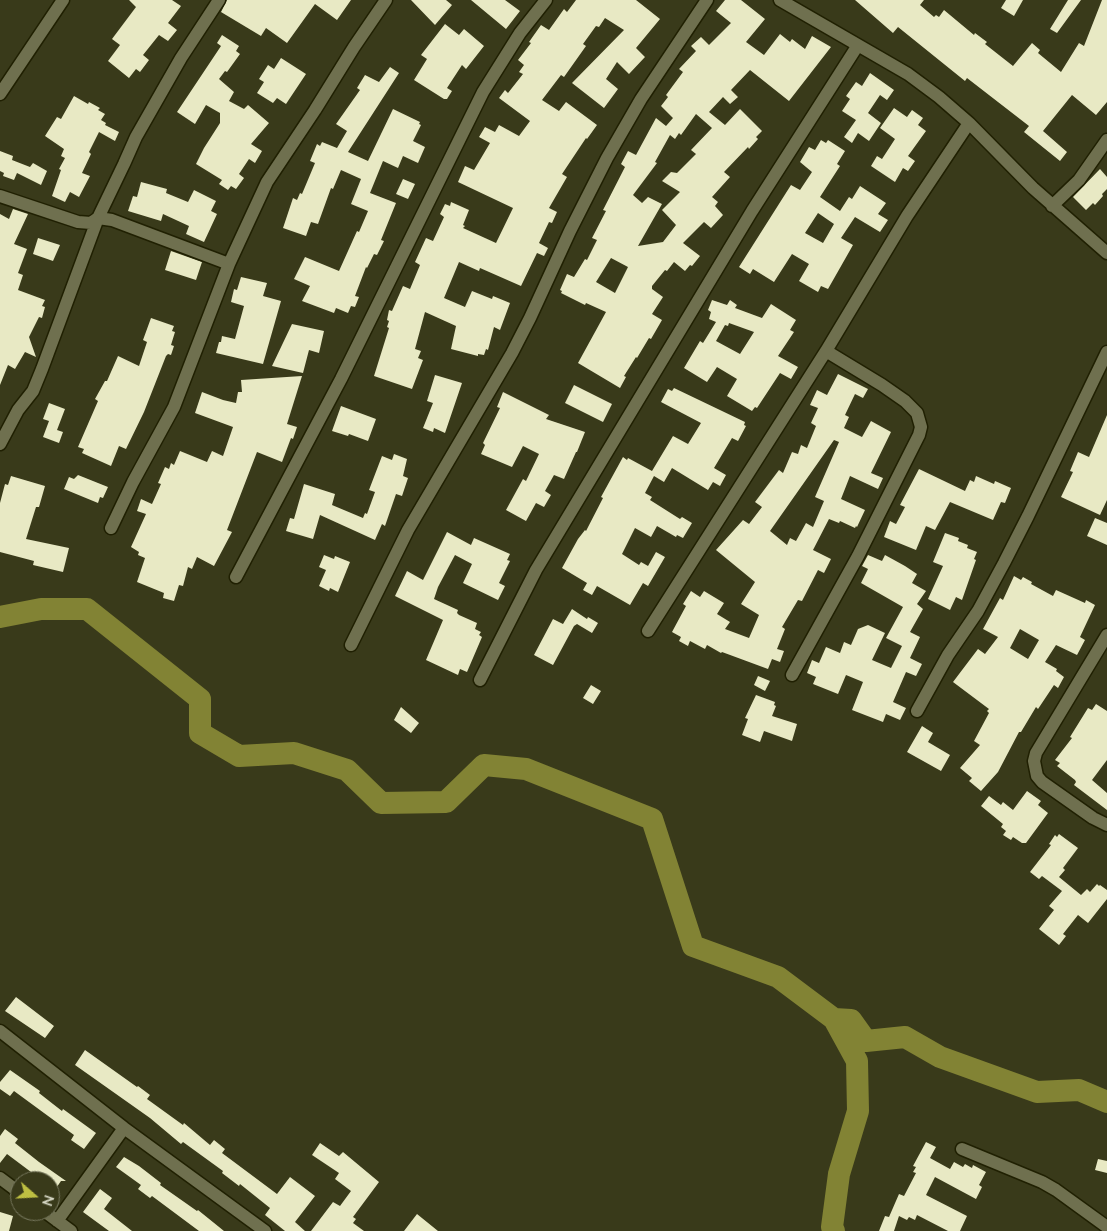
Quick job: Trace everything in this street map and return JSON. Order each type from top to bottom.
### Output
[{"type":"street","points":[[0,94],[63,0]]},
{"type":"street","points":[[0,444],[18,410],[32,391],[42,369],[98,218],[136,137],[181,58],[218,0]]},
{"type":"street","points":[[111,528],[133,482],[174,406],[229,264],[267,182],[386,0]]},
{"type":"street","points":[[236,577],[341,379],[483,92],[520,33],[546,0]]},
{"type":"street","points":[[351,645],[408,530],[512,353],[607,158],[641,99],[707,0]]},
{"type":"street","points":[[780,0],[925,86],[968,123],[1052,206],[1107,253]]},
{"type":"street","points":[[480,680],[536,570],[742,228],[858,45]]},
{"type":"street","points":[[648,631],[826,351],[907,216],[968,123]]},
{"type":"street","points":[[1052,206],[1078,180],[1107,140]]},
{"type":"street","points":[[0,196],[78,222],[91,223],[98,218],[118,222],[229,264]]},
{"type":"street","points":[[792,675],[858,556],[919,435],[921,427],[917,414],[905,401],[826,351]]},
{"type":"street","points":[[917,710],[948,655],[978,611],[1004,563],[1107,352]]},
{"type":"street","points":[[1107,635],[1036,753],[1034,761],[1037,776],[1042,782],[1093,818],[1107,825]]},
{"type":"street","points":[[0,1031],[124,1128],[265,1231]]},
{"type":"street","points":[[60,1217],[124,1128]]},
{"type":"street","points":[[962,1149],[1042,1182],[1107,1227]]},
{"type":"street","points":[[57,1221],[71,1231]]},
{"type":"building","points":[[129,0],[172,0],[181,6],[168,23],[177,30],[168,41],[159,35],[143,55],[149,60],[140,72],[136,69],[129,78],[108,61],[120,45],[112,39],[136,7]]},
{"type":"building","points":[[227,0],[351,0],[337,20],[315,4],[287,43],[266,28],[261,36],[221,12]]},
{"type":"building","points":[[411,0],[446,0],[452,5],[435,25]]},
{"type":"building","points":[[471,0],[505,0],[520,11],[506,29]]},
{"type":"building","points":[[576,0],[636,0],[660,19],[636,48],[645,57],[629,74],[617,62],[606,79],[618,89],[604,108],[572,83],[624,30],[605,18],[599,27],[596,26],[583,44],[586,46],[564,77],[561,75],[542,100],[559,111],[566,102],[597,125],[562,174],[567,177],[549,208],[557,212],[552,223],[549,222],[539,243],[548,248],[544,256],[537,253],[521,286],[480,268],[479,271],[459,262],[444,298],[465,307],[472,291],[492,299],[493,296],[510,303],[500,330],[494,327],[488,350],[486,349],[484,355],[478,354],[478,356],[451,349],[456,326],[425,312],[415,349],[421,351],[418,358],[423,360],[412,389],[374,376],[389,328],[387,327],[389,321],[387,320],[389,310],[392,311],[403,286],[410,289],[420,265],[415,262],[426,238],[433,241],[444,217],[440,214],[445,204],[450,206],[451,202],[469,210],[463,228],[496,243],[513,208],[458,182],[465,166],[474,170],[490,143],[479,137],[485,127],[495,132],[499,125],[519,136],[530,121],[499,98],[505,90],[508,93],[523,74],[519,72],[524,65],[518,60],[531,43],[529,42],[541,25],[549,30],[564,9],[567,12]]},
{"type":"building","points":[[725,0],[741,0],[765,19],[746,42],[764,55],[780,34],[790,42],[792,39],[805,49],[812,36],[831,47],[789,101],[750,70],[731,90],[738,97],[730,104],[723,97],[709,112],[725,125],[740,109],[762,131],[749,149],[748,147],[724,172],[730,177],[712,197],[718,202],[715,206],[723,215],[711,228],[704,222],[683,243],[700,256],[685,271],[674,262],[652,286],[652,289],[663,297],[652,314],[662,320],[651,339],[649,338],[624,376],[626,377],[620,388],[578,363],[606,312],[586,303],[585,305],[561,293],[562,291],[560,290],[567,274],[574,277],[585,259],[587,260],[597,240],[592,238],[606,211],[603,210],[625,167],[621,164],[628,151],[636,155],[656,118],[666,126],[673,118],[661,106],[668,97],[666,95],[683,72],[679,69],[696,51],[691,46],[701,37],[709,45],[731,23],[716,11]],"holes":[[[696,114],[712,128],[691,150],[696,154],[677,173],[671,172],[662,181],[680,192],[662,210],[676,225],[663,242],[638,246],[662,204],[648,197],[642,203],[633,195],[657,163],[655,162],[670,135],[675,139],[679,133],[681,135]],[[611,258],[628,267],[615,293],[596,282]]]},
{"type":"building","points":[[855,0],[924,0],[920,5],[934,17],[936,15],[939,17],[944,10],[974,35],[975,33],[987,42],[985,44],[1013,66],[1032,43],[1040,50],[1038,53],[1061,72],[1079,43],[1084,46],[1102,0],[1107,0],[1107,102],[1096,115],[1072,95],[1043,131],[1067,152],[1060,161],[1024,132],[1029,126],[967,78],[965,81],[898,27],[893,33]]},
{"type":"building","points":[[1006,0],[1023,0],[1014,16],[1001,8]]},
{"type":"building","points":[[1068,0],[1081,0],[1057,33],[1050,29]]},
{"type":"building","points":[[445,24],[459,35],[464,29],[484,46],[466,69],[462,65],[447,88],[452,91],[447,99],[414,80],[427,59],[421,55]]},
{"type":"building","points":[[222,35],[239,46],[236,51],[240,54],[227,72],[225,71],[219,79],[234,92],[229,101],[244,109],[248,105],[269,123],[251,144],[262,151],[255,163],[249,159],[239,174],[244,178],[236,189],[231,186],[228,190],[219,184],[222,180],[196,164],[220,123],[220,113],[206,105],[195,124],[177,112],[221,46],[217,43]]},
{"type":"building","points":[[281,58],[306,74],[286,104],[277,98],[273,103],[257,93],[264,82],[259,79],[268,65],[274,69]]},
{"type":"building","points":[[390,67],[399,73],[348,152],[368,161],[393,109],[420,122],[419,124],[421,125],[413,141],[425,147],[418,163],[403,156],[398,168],[383,161],[370,193],[396,203],[381,240],[384,241],[377,255],[374,254],[366,267],[355,296],[359,297],[355,307],[351,306],[348,313],[336,308],[334,313],[302,301],[310,286],[294,279],[305,257],[339,271],[368,211],[351,204],[361,179],[341,170],[333,189],[331,188],[318,224],[311,222],[306,236],[283,228],[293,198],[297,200],[300,193],[302,194],[315,163],[310,161],[317,144],[320,146],[322,142],[337,148],[347,131],[336,124],[360,90],[357,88],[365,75],[379,82]]},
{"type":"building","points":[[870,73],[894,90],[887,100],[880,95],[868,113],[881,123],[869,141],[858,133],[852,143],[844,137],[856,120],[842,111],[850,99],[846,96],[856,82],[862,86]]},
{"type":"building","points":[[74,96],[100,108],[98,110],[105,114],[101,120],[106,123],[105,125],[119,132],[115,141],[99,132],[89,152],[91,154],[82,173],[90,176],[79,197],[70,192],[65,202],[52,196],[61,170],[59,169],[65,158],[61,156],[64,149],[45,136],[57,117],[61,119]]},
{"type":"building","points":[[894,108],[907,117],[912,110],[923,118],[918,125],[926,131],[908,156],[915,161],[908,171],[903,168],[895,182],[871,166],[877,156],[882,159],[895,139],[880,128]]},
{"type":"building","points":[[821,140],[826,143],[828,140],[845,151],[837,164],[840,166],[820,197],[840,211],[849,197],[852,199],[860,186],[886,203],[878,214],[888,220],[880,232],[855,217],[841,238],[853,245],[828,289],[821,286],[818,292],[799,281],[809,264],[792,254],[774,282],[753,269],[750,274],[739,267],[791,185],[800,190],[812,172],[800,162],[809,147],[815,150]],"holes":[[[818,213],[834,224],[823,243],[805,233]]]},
{"type":"building","points":[[0,151],[13,156],[12,160],[30,167],[33,163],[47,171],[41,185],[17,173],[14,180],[3,176],[4,173],[0,171]]},
{"type":"building","points":[[1100,169],[1107,177],[1107,189],[1095,205],[1093,203],[1086,210],[1073,197]]},
{"type":"building","points":[[403,179],[415,184],[408,199],[396,194]]},
{"type":"building","points":[[141,182],[167,189],[166,193],[188,202],[194,190],[216,201],[211,211],[217,214],[204,242],[186,234],[189,226],[163,214],[161,221],[128,211],[133,196],[137,197]]},
{"type":"building","points":[[13,209],[28,214],[14,244],[27,249],[18,273],[23,275],[18,290],[45,300],[42,306],[45,307],[42,318],[39,317],[29,337],[36,357],[25,352],[15,369],[8,365],[0,385],[0,214],[9,219]]},
{"type":"building","points":[[38,238],[60,245],[53,261],[33,254]]},
{"type":"building","points":[[171,251],[202,262],[196,280],[165,270]]},
{"type":"building","points":[[241,277],[267,283],[263,296],[281,301],[263,364],[216,353],[222,336],[235,339],[244,306],[231,302],[234,289],[237,290]]},
{"type":"building","points":[[712,300],[727,305],[730,300],[737,305],[735,308],[762,318],[771,304],[796,320],[790,330],[794,332],[778,356],[798,367],[791,379],[780,373],[757,408],[755,407],[752,411],[727,396],[737,379],[717,367],[707,382],[684,368],[700,341],[703,343],[716,322],[709,319],[711,312],[708,310]],"holes":[[[729,323],[754,332],[740,354],[716,341],[725,325],[728,326]]]},
{"type":"building","points":[[151,318],[174,326],[172,331],[175,332],[171,345],[174,346],[171,355],[168,354],[166,356],[144,412],[126,449],[119,446],[111,466],[82,453],[84,449],[78,447],[98,401],[95,399],[105,381],[107,381],[118,356],[139,366],[147,342],[143,340]]},
{"type":"building","points":[[292,324],[324,331],[319,353],[309,350],[303,373],[272,366]]},
{"type":"building","points":[[838,374],[868,389],[863,398],[855,394],[845,415],[849,417],[844,428],[862,437],[871,421],[891,432],[871,473],[883,478],[878,489],[850,476],[841,499],[865,510],[855,528],[840,521],[839,523],[829,519],[813,550],[831,559],[824,573],[818,570],[802,601],[798,600],[782,627],[785,629],[777,649],[784,651],[780,662],[772,659],[768,669],[721,653],[707,645],[705,649],[690,641],[688,646],[679,641],[681,637],[672,632],[686,606],[683,604],[691,591],[700,597],[704,591],[724,603],[717,614],[730,622],[725,629],[749,638],[759,615],[741,604],[755,582],[716,550],[743,520],[749,524],[762,507],[755,502],[779,470],[783,473],[792,452],[798,454],[801,445],[807,448],[816,426],[811,423],[818,408],[810,405],[817,390],[827,395]],"holes":[[[834,440],[839,442],[815,497],[824,501],[813,527],[806,523],[796,541],[790,538],[787,545],[770,531]]]},
{"type":"building","points":[[435,375],[462,383],[445,433],[434,428],[433,432],[423,428],[433,403],[427,401]]},
{"type":"building","points":[[302,376],[287,424],[297,427],[293,439],[291,438],[282,462],[257,452],[227,530],[232,532],[214,566],[197,557],[192,569],[188,567],[183,586],[179,585],[174,601],[163,598],[164,593],[137,582],[145,558],[138,555],[139,552],[131,547],[146,514],[137,511],[141,499],[152,504],[161,484],[158,483],[165,467],[169,469],[171,463],[174,465],[180,451],[207,462],[212,451],[223,456],[233,427],[195,413],[202,392],[236,403],[238,392],[242,392],[241,380]]},
{"type":"building","points":[[574,385],[612,404],[603,422],[565,403]]},
{"type":"building","points":[[674,388],[745,422],[744,425],[746,426],[738,441],[732,438],[714,468],[726,475],[720,486],[713,482],[708,490],[672,468],[664,482],[654,476],[645,493],[652,497],[650,500],[680,519],[682,517],[692,523],[683,538],[677,535],[676,537],[657,526],[651,537],[635,528],[622,554],[639,565],[641,562],[648,566],[656,552],[665,557],[648,586],[643,583],[630,605],[597,586],[592,595],[583,590],[587,583],[562,568],[578,539],[586,531],[603,498],[601,497],[623,457],[652,471],[673,436],[688,444],[701,423],[661,402],[668,389],[672,391]]},
{"type":"building","points":[[503,392],[549,415],[546,419],[585,432],[564,479],[554,475],[545,491],[551,495],[544,507],[536,503],[526,521],[506,510],[523,479],[526,481],[539,454],[523,446],[512,467],[481,454],[485,445],[483,443],[500,408],[497,407]]},
{"type":"building","points":[[49,403],[65,409],[57,430],[63,432],[59,443],[43,437],[49,421],[43,419]]},
{"type":"building","points":[[341,406],[376,419],[368,441],[349,434],[348,436],[332,431]]},
{"type":"building","points":[[1107,415],[1107,500],[1100,515],[1061,497],[1073,472],[1070,471],[1078,452],[1089,457]]},
{"type":"building","points":[[394,454],[407,459],[403,476],[408,478],[402,496],[396,494],[385,526],[382,524],[375,540],[320,515],[313,539],[286,531],[290,518],[294,519],[304,484],[335,494],[332,505],[363,518],[365,513],[367,514],[375,492],[369,490],[382,456],[392,460]]},
{"type":"building","points":[[919,469],[965,491],[970,480],[974,482],[976,476],[994,484],[995,481],[1011,488],[1005,503],[1001,502],[993,520],[950,502],[935,530],[926,526],[916,550],[884,537],[890,521],[896,524],[905,507],[900,505]]},
{"type":"building","points":[[78,475],[108,487],[103,498],[100,497],[98,503],[64,489],[69,477],[74,479]]},
{"type":"building","points":[[11,476],[45,486],[26,539],[69,548],[63,572],[33,565],[34,561],[0,552],[0,503],[5,484],[8,485]]},
{"type":"building","points":[[1095,518],[1107,523],[1107,545],[1087,536]]},
{"type":"building","points":[[447,532],[471,545],[474,538],[510,554],[507,560],[510,561],[499,583],[505,586],[498,600],[463,583],[472,564],[455,555],[438,587],[434,599],[458,610],[457,613],[459,615],[477,623],[475,629],[481,632],[479,635],[482,637],[467,672],[460,669],[458,675],[426,660],[443,620],[395,596],[407,571],[423,580]]},
{"type":"building","points":[[945,533],[959,538],[958,541],[968,545],[967,548],[977,552],[962,600],[956,597],[950,610],[928,599],[943,566],[933,562]]},
{"type":"building","points":[[324,555],[334,559],[335,556],[350,562],[338,592],[330,588],[329,591],[319,586],[326,570],[319,567]]},
{"type":"building","points":[[868,555],[882,561],[885,555],[905,566],[917,574],[912,583],[926,591],[917,604],[923,609],[910,632],[920,637],[910,658],[922,664],[916,676],[906,672],[893,702],[906,708],[900,720],[886,714],[883,722],[852,710],[863,682],[846,675],[838,694],[813,684],[816,677],[807,673],[812,660],[819,663],[826,647],[840,653],[844,642],[851,645],[858,629],[868,625],[885,633],[872,660],[891,668],[902,646],[886,638],[903,607],[861,583],[868,569],[862,566]]},
{"type":"building","points":[[1014,576],[1021,580],[1023,577],[1032,582],[1031,584],[1053,596],[1056,590],[1085,603],[1086,600],[1095,605],[1080,637],[1085,640],[1077,655],[1056,645],[1045,662],[1057,669],[1056,671],[1064,677],[1058,688],[1054,685],[1038,709],[1036,707],[1021,732],[1019,732],[998,772],[981,791],[969,781],[972,778],[960,768],[980,745],[974,741],[989,713],[987,711],[989,709],[953,682],[978,649],[985,654],[998,637],[983,629],[1000,598],[1003,600]],"holes":[[[1020,629],[1039,640],[1028,659],[1010,648]]]},
{"type":"building","points":[[572,609],[587,619],[588,617],[598,623],[592,633],[577,624],[574,626],[553,665],[534,655],[553,619],[563,624]]},
{"type":"building","points":[[758,676],[770,681],[765,691],[754,685]]},
{"type":"building","points":[[591,685],[601,691],[593,704],[583,698]]},
{"type":"building","points":[[756,695],[775,702],[774,705],[776,706],[772,716],[797,724],[792,741],[764,731],[760,742],[742,735],[748,719],[745,718]]},
{"type":"building","points":[[1096,704],[1107,711],[1107,760],[1092,780],[1107,793],[1107,810],[1074,785],[1075,780],[1057,766],[1060,763],[1055,760],[1072,738],[1070,737],[1088,708],[1092,710]]},
{"type":"building","points":[[401,707],[419,723],[411,733],[394,720]]},
{"type":"building","points":[[922,726],[933,733],[928,742],[950,755],[941,771],[907,752]]},
{"type":"building","points":[[1027,791],[1041,801],[1038,805],[1048,813],[1026,843],[1022,843],[1013,837],[1011,840],[1003,835],[1006,831],[1001,827],[1003,824],[981,806],[989,796],[1001,805],[1003,802],[1013,810]]},
{"type":"building","points":[[1059,834],[1078,848],[1063,868],[1065,870],[1059,877],[1081,895],[1087,889],[1090,892],[1097,884],[1100,885],[1107,890],[1107,899],[1088,923],[1078,915],[1063,934],[1066,936],[1059,945],[1039,929],[1054,910],[1049,906],[1062,891],[1042,876],[1039,879],[1030,872],[1051,845],[1049,844],[1055,835],[1057,837]]},
{"type":"building","points":[[16,997],[54,1026],[45,1038],[5,1011]]},
{"type":"building","points":[[85,1050],[150,1095],[147,1099],[183,1125],[184,1123],[210,1145],[214,1140],[225,1149],[222,1153],[277,1194],[290,1177],[315,1196],[295,1222],[305,1231],[285,1231],[265,1215],[270,1208],[240,1184],[239,1186],[222,1173],[223,1171],[183,1142],[181,1144],[150,1118],[75,1065]]},
{"type":"building","points":[[10,1070],[40,1091],[39,1093],[62,1111],[63,1109],[96,1133],[84,1149],[71,1140],[74,1135],[14,1091],[10,1096],[0,1089],[0,1082]]},
{"type":"building","points":[[5,1129],[18,1139],[15,1143],[52,1171],[30,1171],[7,1154],[0,1163],[0,1136]]},
{"type":"building","points":[[926,1142],[936,1147],[930,1158],[950,1169],[954,1162],[963,1167],[965,1164],[972,1168],[973,1165],[986,1172],[979,1185],[982,1187],[976,1199],[935,1177],[926,1195],[967,1216],[960,1231],[948,1231],[917,1215],[915,1220],[909,1217],[907,1220],[899,1216],[894,1231],[879,1231],[885,1216],[889,1217],[899,1194],[904,1196],[916,1173],[913,1172],[916,1167],[913,1166]]},
{"type":"building","points":[[320,1143],[339,1156],[343,1152],[379,1182],[353,1217],[356,1219],[353,1223],[364,1231],[311,1231],[333,1202],[340,1206],[351,1191],[335,1179],[339,1173],[312,1155]]},
{"type":"building","points":[[124,1157],[139,1166],[161,1183],[160,1185],[198,1210],[224,1231],[199,1231],[152,1196],[150,1198],[138,1189],[141,1185],[116,1167]]},
{"type":"building","points":[[1098,1159],[1107,1161],[1107,1173],[1095,1170]]},
{"type":"building","points":[[100,1189],[112,1198],[104,1209],[132,1231],[109,1231],[83,1212]]},
{"type":"building","points":[[0,1212],[10,1215],[10,1221],[12,1221],[9,1231],[0,1231]]},
{"type":"building","points":[[417,1214],[438,1231],[404,1231]]},
{"type":"waterway","points":[[0,617],[41,609],[87,609],[200,699],[200,733],[239,756],[294,753],[347,770],[381,803],[446,802],[484,765],[526,769],[652,819],[693,946],[778,977],[834,1019],[857,1061],[858,1111],[839,1174],[832,1227],[834,1231]]},
{"type":"waterway","points":[[834,1019],[851,1020],[866,1041],[905,1037],[940,1057],[1037,1092],[1079,1090],[1107,1102]]}]
